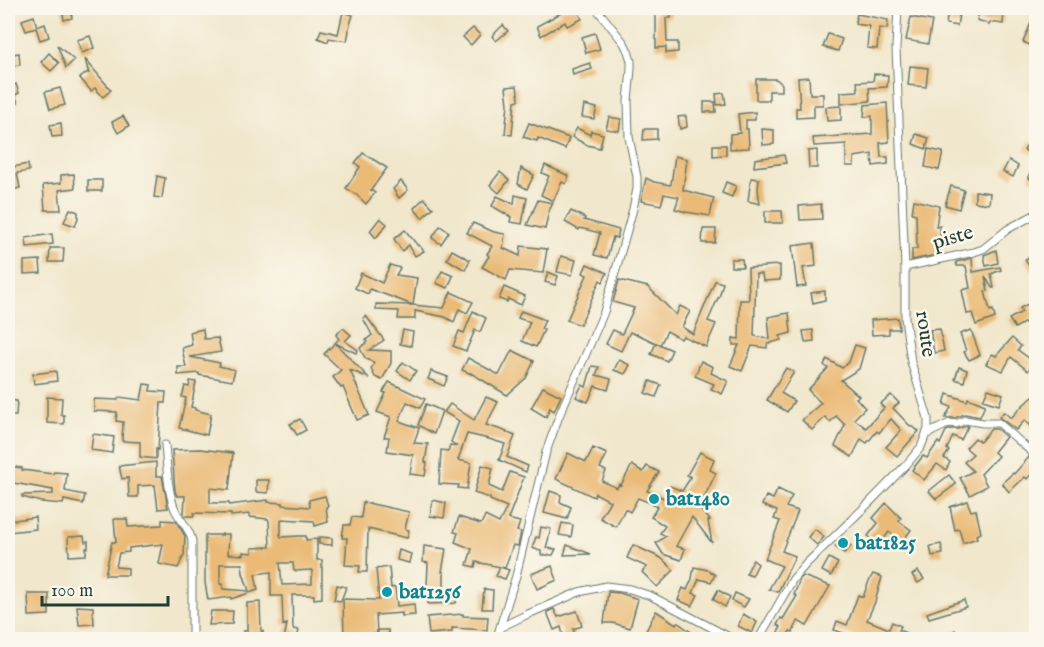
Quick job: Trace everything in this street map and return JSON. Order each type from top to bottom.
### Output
[{"type":"street","points":[[496,639],[516,576],[546,452],[606,304],[637,189],[637,177],[629,137],[628,101],[631,61],[624,44],[596,8]]},
{"type":"street","name":"route","points":[[898,8],[896,48],[905,318],[911,362],[928,418],[927,435]]},
{"type":"street","name":"piste","points":[[905,267],[983,249],[1008,229],[1036,214]]},
{"type":"street","points":[[758,639],[793,579],[907,464],[921,447],[927,435],[950,423],[956,424],[965,420],[999,423],[1036,456]]},
{"type":"street","points":[[165,445],[170,496],[177,514],[189,530],[192,541],[192,639]]},
{"type":"street","points":[[501,627],[579,592],[606,586],[630,589],[651,596],[735,639]]},
{"type":"building","points":[[62,8],[71,8],[72,18],[64,20]]},
{"type":"building","points":[[566,8],[576,8],[582,19],[567,26],[565,22],[541,36],[537,26]]},
{"type":"building","points":[[655,8],[671,8],[671,18],[666,18],[667,42],[678,42],[678,52],[666,53],[666,47],[656,48]]},
{"type":"building","points":[[980,8],[994,8],[993,10],[1004,12],[1003,24],[990,22],[989,24],[977,20]]},
{"type":"building","points":[[1036,11],[1036,31],[1030,45],[1023,42]]},
{"type":"building","points":[[343,12],[353,15],[347,41],[329,38],[328,42],[318,38],[321,30],[338,34]]},
{"type":"building","points":[[948,12],[959,15],[957,26],[946,24]]},
{"type":"building","points":[[857,14],[888,20],[887,29],[879,28],[877,49],[867,48],[869,26],[855,24]]},
{"type":"building","points":[[34,16],[37,27],[45,24],[49,37],[40,40],[36,28],[26,31],[22,20]]},
{"type":"building","points":[[911,17],[932,21],[928,44],[906,40]]},
{"type":"building","points":[[503,25],[508,31],[496,41],[492,36]]},
{"type":"building","points":[[473,28],[480,35],[471,45],[463,37]]},
{"type":"building","points":[[595,33],[600,49],[586,53],[582,37]]},
{"type":"building","points":[[828,34],[842,39],[838,51],[823,47]]},
{"type":"building","points":[[90,36],[94,48],[82,53],[77,40]]},
{"type":"building","points":[[57,45],[74,60],[66,68]]},
{"type":"building","points":[[19,53],[20,65],[12,66],[11,62],[8,63],[8,55]]},
{"type":"building","points":[[49,53],[59,63],[51,71],[41,62]]},
{"type":"building","points":[[85,59],[111,90],[103,97],[95,88],[91,91],[80,78],[88,72],[89,74]]},
{"type":"building","points":[[590,63],[592,69],[573,75],[572,69]]},
{"type":"building","points":[[910,66],[928,68],[926,87],[908,85]]},
{"type":"building","points":[[874,74],[888,75],[887,87],[869,88],[870,101],[841,104],[841,92],[858,91],[857,82],[873,81]]},
{"type":"building","points":[[809,77],[810,94],[823,94],[823,105],[814,105],[814,117],[796,118],[796,108],[800,108],[798,78]]},
{"type":"building","points":[[756,79],[776,79],[782,84],[782,91],[769,91],[769,100],[756,100]]},
{"type":"building","points":[[16,84],[19,93],[15,95],[18,103],[8,106],[8,87]]},
{"type":"building","points":[[517,86],[519,100],[515,101],[512,135],[505,134],[508,104],[506,87]]},
{"type":"building","points":[[60,88],[65,105],[50,109],[45,92]]},
{"type":"building","points":[[724,93],[726,104],[717,105],[716,94]]},
{"type":"building","points":[[704,102],[715,102],[716,112],[704,112]]},
{"type":"building","points":[[887,103],[889,142],[880,143],[881,157],[888,157],[888,164],[873,166],[872,154],[854,157],[854,166],[846,166],[846,144],[814,146],[813,138],[872,134],[872,116],[864,117],[865,105]]},
{"type":"building","points":[[584,105],[597,108],[594,119],[582,117]]},
{"type":"building","points":[[841,106],[841,120],[827,121],[826,107]]},
{"type":"building","points":[[755,112],[755,120],[746,120],[749,148],[730,149],[730,134],[740,133],[738,114]]},
{"type":"building","points":[[123,116],[129,126],[118,133],[112,122]]},
{"type":"building","points":[[686,116],[687,127],[680,129],[678,117]]},
{"type":"building","points":[[609,117],[621,119],[619,131],[606,129]]},
{"type":"building","points":[[61,123],[62,136],[52,137],[50,125]]},
{"type":"building","points":[[529,123],[569,138],[565,149],[538,138],[537,141],[523,137]]},
{"type":"building","points":[[577,128],[590,135],[591,131],[603,134],[600,148],[587,145],[572,137]]},
{"type":"building","points":[[644,129],[657,129],[657,139],[643,140]]},
{"type":"building","points":[[762,129],[774,130],[774,144],[763,145]]},
{"type":"building","points":[[916,134],[929,138],[926,149],[913,144]]},
{"type":"building","points":[[1030,140],[1036,143],[1033,155],[1024,150]]},
{"type":"building","points":[[713,145],[726,145],[726,155],[713,156]]},
{"type":"building","points":[[928,149],[943,152],[939,170],[925,167]]},
{"type":"building","points":[[817,150],[817,168],[809,168],[808,151]]},
{"type":"building","points":[[363,153],[387,168],[371,190],[375,193],[366,204],[346,188],[360,167],[355,163]]},
{"type":"building","points":[[784,155],[786,163],[754,167],[755,159]]},
{"type":"building","points":[[675,156],[687,159],[683,190],[714,198],[710,216],[675,209],[679,197],[664,194],[661,205],[641,201],[646,178],[654,182],[671,184]]},
{"type":"building","points":[[1009,160],[1018,166],[1013,177],[1003,172]]},
{"type":"building","points":[[28,164],[29,171],[17,173],[20,188],[12,190],[8,168]]},
{"type":"building","points":[[545,165],[569,176],[566,184],[562,182],[553,201],[541,195],[549,176],[542,173]]},
{"type":"building","points":[[1036,166],[1036,183],[1029,178],[1029,175]]},
{"type":"building","points":[[521,168],[534,175],[527,189],[518,184]]},
{"type":"building","points":[[500,172],[509,180],[499,193],[490,185]]},
{"type":"building","points":[[74,174],[75,188],[59,190],[61,210],[45,210],[43,185],[61,183],[61,175]]},
{"type":"building","points":[[157,176],[165,178],[162,198],[154,197]]},
{"type":"building","points":[[751,178],[759,179],[760,204],[748,201]]},
{"type":"building","points":[[88,180],[102,180],[102,191],[88,191]]},
{"type":"building","points":[[401,181],[408,190],[399,198],[393,189]]},
{"type":"building","points":[[726,182],[736,186],[732,197],[722,193]]},
{"type":"building","points":[[951,186],[964,190],[959,209],[945,205]]},
{"type":"building","points":[[975,191],[990,193],[989,204],[975,202]]},
{"type":"building","points":[[515,195],[527,198],[522,224],[510,222],[511,217],[492,206],[497,196],[514,204]]},
{"type":"building","points":[[424,198],[433,208],[422,218],[414,208]]},
{"type":"building","points":[[538,200],[553,203],[545,229],[527,225]]},
{"type":"building","points":[[914,200],[939,206],[936,227],[940,226],[940,254],[912,260],[912,249],[917,249],[916,214],[912,213]]},
{"type":"building","points":[[821,204],[822,219],[800,220],[799,206]]},
{"type":"building","points":[[70,209],[78,212],[75,226],[64,222]]},
{"type":"building","points":[[571,211],[585,218],[584,220],[619,230],[617,238],[613,237],[607,258],[594,255],[600,233],[580,228],[579,230],[565,222]]},
{"type":"building","points":[[765,211],[782,211],[783,223],[765,223]]},
{"type":"building","points":[[380,218],[387,224],[376,238],[370,231]]},
{"type":"building","points":[[473,223],[505,234],[503,248],[520,256],[521,246],[547,249],[543,273],[510,270],[506,280],[482,267],[492,246],[467,233]]},
{"type":"building","points":[[440,226],[449,232],[441,244],[432,238]]},
{"type":"building","points":[[703,229],[716,229],[715,243],[702,243]]},
{"type":"building","points":[[405,230],[424,251],[415,256],[409,245],[402,251],[394,239]]},
{"type":"building","points":[[52,234],[53,244],[27,247],[26,238]]},
{"type":"building","points":[[814,243],[816,266],[803,268],[806,286],[797,287],[792,246]]},
{"type":"building","points":[[50,248],[64,248],[63,262],[49,262]]},
{"type":"building","points":[[452,250],[470,260],[465,270],[447,259]]},
{"type":"building","points":[[996,250],[998,263],[986,266],[984,255]]},
{"type":"building","points":[[1036,253],[1036,275],[1025,260]]},
{"type":"building","points":[[561,256],[576,260],[572,275],[557,272]]},
{"type":"building","points":[[972,258],[973,272],[1000,267],[1001,270],[991,274],[994,288],[985,276],[988,291],[985,291],[990,311],[993,310],[995,318],[976,325],[972,313],[967,314],[962,290],[970,288],[966,266],[957,266],[956,262]]},
{"type":"building","points":[[731,259],[742,259],[743,267],[731,267]]},
{"type":"building","points":[[40,260],[41,273],[24,274],[24,261]]},
{"type":"building","points":[[587,264],[607,273],[603,282],[600,280],[580,325],[567,320],[587,275],[583,273]]},
{"type":"building","points":[[390,265],[400,268],[396,275],[417,278],[413,305],[370,289],[368,294],[355,288],[361,273],[382,283]]},
{"type":"building","points":[[780,265],[780,280],[763,281],[762,274],[756,274],[754,336],[770,339],[768,317],[789,313],[791,333],[780,336],[781,340],[767,344],[767,348],[752,346],[742,371],[730,366],[739,345],[733,345],[733,338],[739,339],[740,300],[749,300],[748,268]]},
{"type":"building","points":[[442,271],[453,276],[448,288],[436,283]]},
{"type":"building","points":[[548,272],[558,276],[555,285],[545,282]]},
{"type":"building","points":[[619,280],[648,287],[676,315],[680,306],[690,311],[682,327],[693,334],[715,281],[723,283],[708,321],[716,324],[706,347],[683,336],[681,339],[667,331],[660,345],[630,332],[621,351],[606,344],[613,330],[622,334],[634,308],[613,302]]},
{"type":"building","points":[[504,287],[525,296],[521,305],[508,299],[507,302],[499,299]]},
{"type":"building","points":[[825,291],[825,300],[813,303],[811,293]]},
{"type":"building","points":[[451,292],[473,302],[467,313],[459,309],[454,322],[445,317],[415,311],[415,319],[398,319],[399,311],[376,310],[376,304],[444,308]]},
{"type":"building","points":[[1030,303],[1036,316],[1015,328],[1009,319],[1022,312],[1020,308]]},
{"type":"building","points":[[473,311],[486,318],[480,332],[475,330],[466,351],[453,346],[459,331],[464,333]]},
{"type":"building","points":[[521,311],[545,320],[541,329],[544,330],[536,347],[522,341],[530,322],[518,318]]},
{"type":"building","points":[[366,316],[384,340],[369,350],[391,351],[391,363],[382,380],[375,377],[371,369],[374,363],[365,358],[360,348],[372,335],[363,318]]},
{"type":"building","points":[[898,318],[899,329],[889,329],[889,334],[872,335],[871,320]]},
{"type":"building","points":[[343,328],[351,335],[345,341],[358,350],[356,353],[335,343],[339,339],[336,335]]},
{"type":"building","points":[[203,329],[204,339],[218,338],[221,352],[190,357],[220,363],[219,366],[235,370],[232,381],[199,375],[199,373],[178,375],[178,367],[186,367],[182,348],[192,345],[190,332]]},
{"type":"building","points":[[940,329],[944,351],[934,353],[930,330]]},
{"type":"building","points":[[403,330],[413,332],[411,346],[400,344]]},
{"type":"building","points":[[813,330],[814,341],[805,342],[803,331]]},
{"type":"building","points":[[971,330],[980,355],[969,360],[964,352],[966,351],[960,334]]},
{"type":"building","points":[[1012,338],[1021,346],[1018,350],[1034,362],[1028,371],[1011,357],[1003,371],[986,364],[992,354],[996,356]]},
{"type":"building","points":[[335,343],[369,378],[350,370],[369,415],[357,420],[343,387],[341,388],[333,377],[341,370],[324,354]]},
{"type":"building","points":[[656,343],[672,350],[667,361],[651,354]]},
{"type":"building","points":[[855,345],[865,348],[859,369],[841,380],[859,396],[856,398],[865,408],[854,419],[866,428],[884,408],[880,404],[891,395],[899,403],[893,408],[909,425],[919,431],[897,456],[886,447],[901,430],[891,419],[867,443],[861,439],[852,457],[835,446],[845,425],[836,416],[830,422],[825,417],[812,430],[802,420],[821,403],[808,390],[828,368],[824,365],[827,359],[842,368],[849,362]]},
{"type":"building","points":[[512,350],[534,361],[526,378],[507,395],[462,370],[468,358],[499,375]]},
{"type":"building","points":[[619,360],[630,365],[625,374],[614,370]]},
{"type":"building","points":[[701,361],[713,367],[711,373],[728,381],[722,394],[711,389],[714,384],[695,376]]},
{"type":"building","points":[[403,362],[416,371],[410,380],[397,371]]},
{"type":"building","points":[[592,366],[599,367],[596,375],[611,379],[608,390],[595,386],[588,402],[576,397],[582,385],[586,387]]},
{"type":"building","points":[[959,367],[967,370],[964,382],[955,379]]},
{"type":"building","points":[[786,368],[794,372],[781,393],[794,401],[787,412],[767,400]]},
{"type":"building","points":[[56,371],[57,381],[34,384],[33,374]]},
{"type":"building","points":[[431,371],[448,377],[444,386],[428,379]]},
{"type":"building","points":[[190,381],[196,382],[191,407],[211,414],[207,435],[179,428],[186,398],[182,397],[185,386],[189,387]]},
{"type":"building","points":[[650,381],[661,385],[656,397],[645,393]]},
{"type":"building","points":[[389,382],[425,399],[420,408],[407,402],[399,421],[419,428],[414,443],[428,444],[425,476],[410,474],[413,455],[387,451],[389,437],[384,437],[391,417],[377,412],[386,393],[383,392]]},
{"type":"building","points":[[144,384],[151,385],[150,391],[166,392],[165,403],[161,403],[156,459],[140,457],[140,442],[122,441],[123,422],[116,421],[117,412],[94,411],[94,399],[118,400],[119,397],[141,400]]},
{"type":"building","points":[[543,387],[561,396],[554,411],[550,408],[546,417],[531,408]]},
{"type":"building","points":[[988,389],[1003,394],[999,405],[983,400]]},
{"type":"building","points":[[947,394],[967,401],[968,398],[985,405],[980,417],[965,414],[955,418],[945,418],[951,407],[944,404]]},
{"type":"building","points":[[1036,395],[1036,431],[1025,420],[1016,430],[999,417],[1004,412],[1011,418]]},
{"type":"building","points":[[47,397],[62,398],[61,415],[64,415],[64,424],[47,423]]},
{"type":"building","points":[[486,397],[498,402],[486,425],[515,436],[507,457],[528,466],[526,472],[499,460],[505,444],[467,434],[458,460],[471,463],[467,489],[458,488],[459,485],[439,484],[441,450],[448,451],[450,445],[457,446],[451,442],[459,421],[444,412],[450,404],[474,420]]},
{"type":"building","points":[[8,400],[17,401],[16,416],[8,416]]},
{"type":"building","points":[[426,404],[442,411],[434,434],[418,425]]},
{"type":"building","points":[[300,419],[306,430],[297,435],[290,424]]},
{"type":"building","points":[[968,426],[961,440],[953,436],[947,449],[949,451],[944,458],[950,462],[946,470],[937,464],[924,480],[912,470],[923,456],[927,458],[938,442],[940,444],[946,431]]},
{"type":"building","points":[[991,429],[997,429],[1006,437],[994,452],[998,456],[981,474],[987,486],[970,495],[960,478],[973,471],[964,462],[973,454],[966,448],[975,438],[980,442]]},
{"type":"building","points":[[93,434],[114,437],[112,453],[91,450]]},
{"type":"building","points":[[593,448],[607,454],[600,468],[606,471],[602,481],[617,488],[632,465],[643,472],[647,466],[659,472],[647,491],[664,498],[670,486],[682,491],[691,477],[687,475],[700,452],[714,459],[710,470],[716,473],[699,508],[710,520],[708,521],[712,543],[692,517],[676,546],[685,549],[681,560],[663,554],[656,543],[666,536],[660,533],[665,526],[651,517],[658,506],[638,498],[630,512],[625,509],[616,527],[600,518],[610,501],[595,493],[594,497],[556,479],[568,453],[586,462]]},
{"type":"building","points":[[200,449],[233,453],[229,490],[210,488],[210,503],[229,503],[229,505],[268,500],[268,502],[283,503],[283,505],[310,507],[309,500],[325,496],[328,506],[326,507],[328,522],[315,526],[314,521],[282,519],[281,521],[281,537],[306,536],[306,540],[317,539],[317,560],[322,560],[322,598],[314,599],[314,595],[292,595],[293,629],[299,630],[297,639],[284,639],[287,624],[283,625],[282,596],[271,596],[271,572],[255,574],[258,590],[231,599],[231,597],[208,600],[205,583],[205,535],[229,534],[228,554],[243,555],[243,552],[252,553],[252,548],[270,547],[269,521],[249,517],[249,514],[231,516],[231,514],[194,513],[194,516],[185,516],[185,496],[177,496],[175,491],[172,450]],"holes":[[[280,563],[293,563],[294,571],[312,570],[312,584],[282,585]],[[220,564],[242,564],[249,591],[223,589],[220,584]]]},
{"type":"building","points":[[1029,457],[1036,462],[1036,469],[1009,492],[1002,483],[1014,474]]},
{"type":"building","points":[[156,462],[156,476],[162,476],[168,508],[158,509],[155,485],[138,486],[138,497],[129,497],[128,478],[122,479],[119,466]]},
{"type":"building","points":[[482,465],[493,468],[489,486],[502,492],[510,472],[524,477],[508,519],[520,522],[517,531],[521,532],[518,546],[513,545],[505,568],[476,562],[475,567],[467,565],[472,549],[455,542],[458,533],[454,532],[459,517],[481,524],[485,516],[499,523],[507,507],[474,493]]},
{"type":"building","points":[[8,466],[53,474],[54,472],[67,473],[65,491],[85,495],[83,504],[64,500],[63,504],[41,502],[22,497],[22,495],[53,494],[53,490],[8,482]]},
{"type":"building","points":[[949,475],[956,484],[936,499],[929,491]]},
{"type":"building","points":[[256,480],[269,480],[268,493],[256,492]]},
{"type":"building","points":[[778,489],[792,496],[786,507],[798,511],[782,551],[795,556],[778,592],[769,589],[782,566],[765,559],[780,521],[774,519],[777,511],[762,505],[766,496],[773,499]]},
{"type":"building","points":[[550,491],[561,495],[560,502],[571,507],[567,519],[544,513]]},
{"type":"building","points":[[433,500],[446,503],[444,518],[430,516]]},
{"type":"building","points":[[967,501],[971,511],[976,510],[981,533],[976,535],[977,538],[963,543],[959,529],[955,530],[950,507]]},
{"type":"building","points":[[363,502],[409,512],[405,529],[409,530],[407,538],[368,529],[367,572],[359,572],[360,566],[345,565],[347,538],[342,538],[344,525],[350,525],[352,517],[361,518]]},
{"type":"building","points":[[886,503],[901,518],[899,521],[911,530],[902,542],[889,532],[879,545],[868,536],[878,523],[873,518]]},
{"type":"building","points":[[35,517],[36,529],[8,532],[8,521]]},
{"type":"building","points":[[114,519],[127,519],[128,527],[162,525],[162,520],[176,521],[185,536],[184,555],[178,568],[159,564],[163,544],[129,548],[129,552],[119,553],[116,567],[128,568],[128,575],[105,575],[112,542],[116,542]]},
{"type":"building","points":[[562,523],[573,525],[571,537],[559,535]]},
{"type":"building","points":[[541,527],[551,529],[546,548],[556,549],[553,555],[541,555],[541,551],[532,548],[536,537],[539,538]]},
{"type":"building","points":[[815,529],[824,537],[817,545],[808,537]]},
{"type":"building","points":[[84,536],[85,542],[88,541],[86,555],[69,556],[68,537]]},
{"type":"building","points":[[319,537],[332,538],[332,545],[319,544]]},
{"type":"building","name":"bat1825","points":[[842,539],[851,546],[844,553],[835,547]]},
{"type":"building","points":[[941,544],[943,554],[932,556],[930,546]]},
{"type":"building","points":[[567,545],[591,554],[564,555]]},
{"type":"building","points":[[633,545],[661,558],[674,570],[657,587],[642,572],[647,567],[627,558]]},
{"type":"building","points":[[424,546],[446,549],[442,572],[444,572],[444,591],[447,591],[447,594],[457,595],[456,603],[428,604],[428,563],[423,562]]},
{"type":"building","points":[[399,550],[411,554],[409,563],[397,560]]},
{"type":"building","points":[[829,558],[838,563],[831,576],[822,571]]},
{"type":"building","points":[[753,560],[758,564],[752,576],[746,574]]},
{"type":"building","points":[[552,566],[557,580],[537,589],[531,574]]},
{"type":"building","points":[[389,567],[391,588],[395,587],[397,606],[414,604],[415,615],[402,616],[402,613],[376,615],[377,634],[360,634],[361,639],[344,639],[343,599],[379,600],[376,569]]},
{"type":"building","points":[[500,567],[509,570],[505,579],[496,576]]},
{"type":"building","points":[[694,567],[708,570],[715,575],[711,582],[699,579],[693,593],[698,595],[692,606],[678,600],[683,588],[687,590]]},
{"type":"building","points":[[918,571],[924,579],[918,583],[912,575]]},
{"type":"building","points":[[873,574],[882,577],[867,620],[889,629],[892,622],[901,626],[899,630],[908,634],[906,639],[862,639],[834,630],[837,621],[847,625],[858,595],[863,597]]},
{"type":"building","points":[[803,576],[830,586],[807,626],[798,621],[793,632],[790,631],[786,639],[774,639],[781,627],[777,625],[797,596],[794,595]]},
{"type":"building","points":[[337,585],[346,587],[341,601],[334,600]]},
{"type":"building","points":[[484,589],[493,590],[492,609],[482,609]]},
{"type":"building","points":[[718,590],[730,597],[725,607],[713,599]]},
{"type":"building","points":[[608,592],[638,599],[630,628],[604,623]]},
{"type":"building","points":[[735,593],[749,599],[744,607],[732,601]]},
{"type":"building","points":[[28,594],[49,594],[49,615],[29,616]]},
{"type":"building","points":[[964,600],[966,607],[929,618],[927,613]]},
{"type":"building","points":[[260,602],[261,631],[263,631],[264,639],[243,639],[243,631],[247,631],[247,603]]},
{"type":"building","points":[[77,606],[93,607],[94,624],[79,625]]},
{"type":"building","points":[[554,609],[558,617],[577,611],[582,626],[573,629],[576,639],[564,639],[561,627],[554,630],[547,612]]},
{"type":"building","points":[[211,611],[233,611],[232,624],[209,625]]},
{"type":"building","points":[[656,611],[691,632],[686,639],[642,639]]},
{"type":"building","points":[[463,614],[463,616],[488,617],[487,630],[452,628],[452,632],[429,634],[427,617]]},
{"type":"building","points":[[743,614],[757,622],[752,633],[738,626]]},
{"type":"building","points":[[378,630],[388,630],[389,639],[378,639]]},
{"type":"building","points":[[955,630],[962,639],[941,639]]},
{"type":"place","name":"bat1480","points":[[654,499]]},
{"type":"place","name":"bat1825","points":[[843,543]]},
{"type":"place","name":"bat1256","points":[[387,592]]}]
